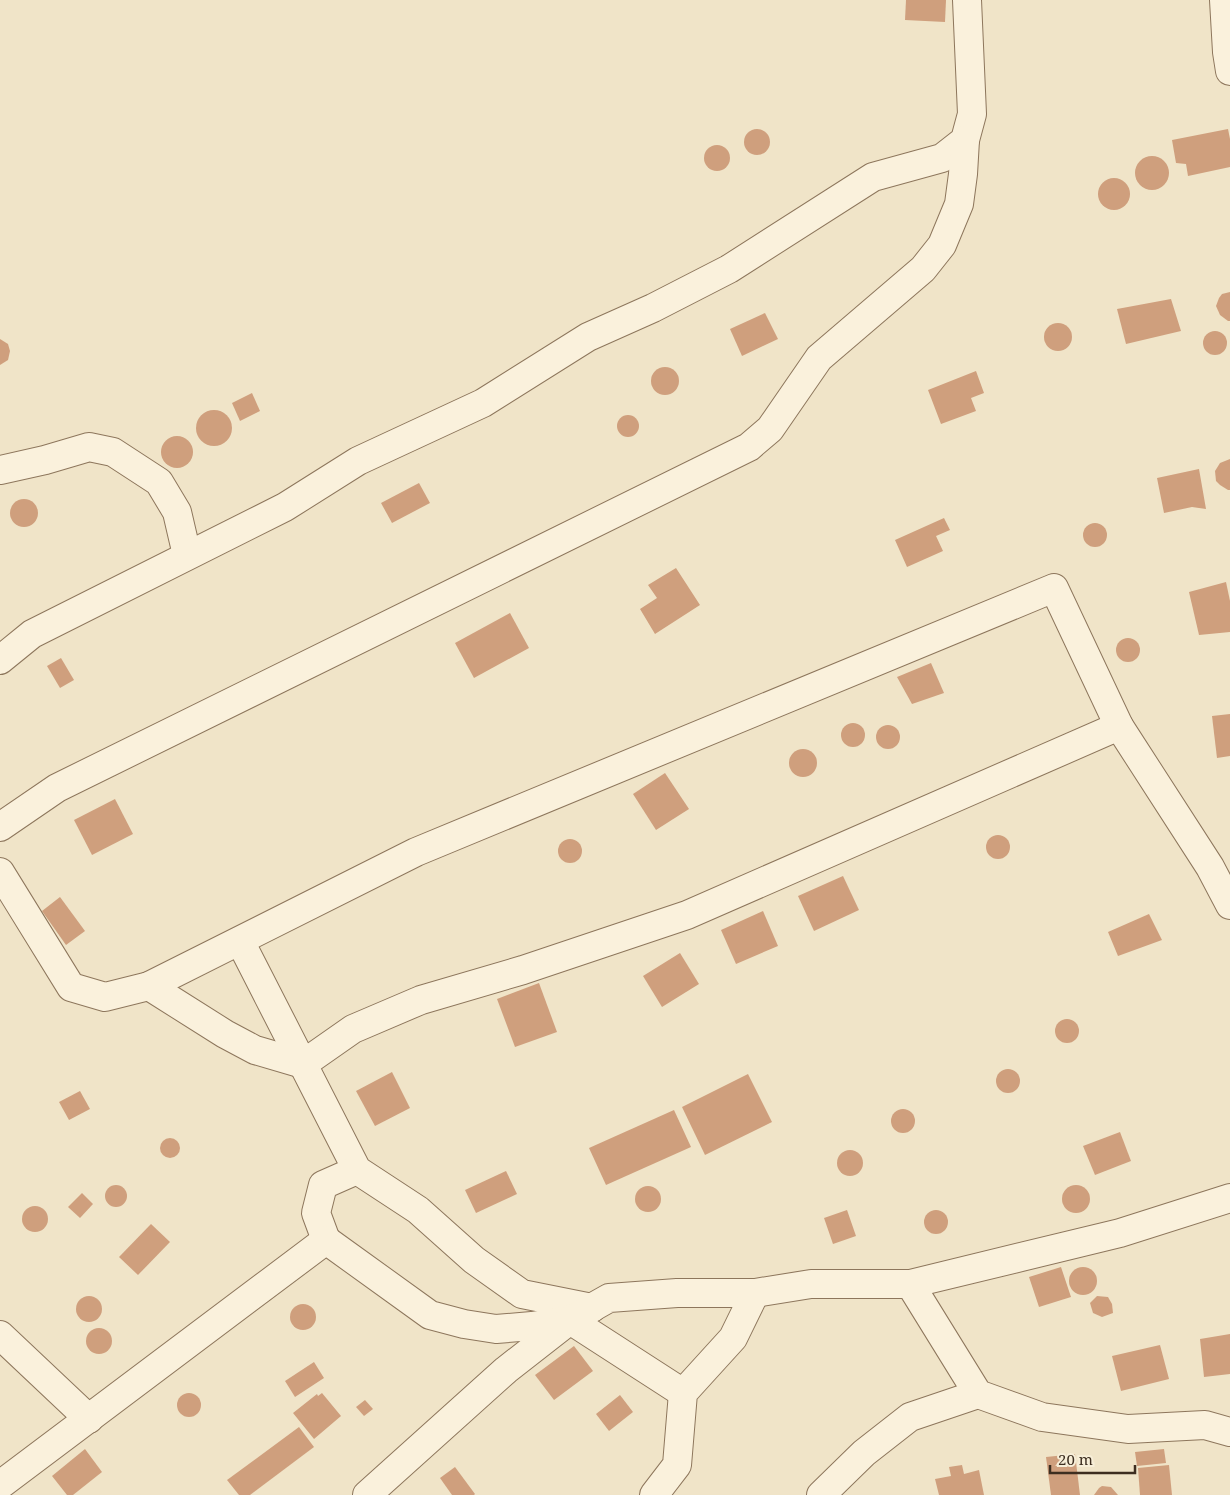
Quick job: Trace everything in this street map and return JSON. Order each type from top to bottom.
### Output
[{"type":"street","points":[[0,827],[57,788],[748,447],[770,428],[819,358],[923,269],[942,245],[959,204],[965,140],[972,114],[967,0]]},
{"type":"street","points":[[1224,0],[1230,70]]},
{"type":"street","points":[[0,660],[32,634],[285,507],[358,461],[483,403],[588,337],[653,308],[729,270],[873,177],[942,158],[965,140]]},
{"type":"street","points":[[0,470],[45,460],[89,447],[113,452],[159,482],[177,512],[187,555]]},
{"type":"street","points":[[0,872],[71,986],[105,997],[149,986],[416,852],[1054,588],[1119,726],[1220,863],[1230,906]]},
{"type":"street","points":[[303,1064],[354,1029],[421,1000],[523,970],[687,915],[1119,726]]},
{"type":"street","points":[[240,940],[357,1170],[418,1210],[474,1260],[522,1294],[581,1314],[683,1393]]},
{"type":"street","points":[[149,986],[254,1050],[303,1064]]},
{"type":"street","points":[[357,1170],[323,1185],[316,1213],[326,1240],[430,1315],[464,1324],[496,1329],[532,1326],[581,1314]]},
{"type":"street","points":[[367,1495],[506,1370],[581,1314],[609,1298],[677,1292],[756,1293],[811,1284],[910,1284],[1120,1233],[1230,1198]]},
{"type":"street","points":[[0,1486],[326,1240]]},
{"type":"street","points":[[910,1284],[978,1394]]},
{"type":"street","points":[[654,1495],[677,1465],[683,1393],[733,1338],[756,1293]]},
{"type":"street","points":[[0,1335],[89,1419]]},
{"type":"street","points":[[821,1495],[864,1453],[910,1417],[978,1394],[1042,1417],[1128,1429],[1205,1425],[1230,1432]]},
{"type":"building","points":[[906,0],[946,0],[945,22],[905,20]]},
{"type":"building","points":[[757,129],[766,133],[770,142],[766,151],[757,155],[748,151],[744,142],[748,133]]},
{"type":"building","points":[[1228,129],[1230,167],[1188,176],[1186,164],[1176,163],[1172,140]]},
{"type":"building","points":[[717,145],[726,149],[730,158],[726,167],[717,171],[708,167],[704,158],[708,149]]},
{"type":"building","points":[[1152,156],[1159,157],[1164,161],[1168,166],[1168,180],[1164,185],[1159,189],[1152,190],[1145,189],[1140,185],[1136,180],[1135,173],[1136,166],[1140,161],[1145,157]]},
{"type":"building","points":[[1114,178],[1126,182],[1130,194],[1126,206],[1114,210],[1102,206],[1098,194],[1102,182]]},
{"type":"building","points":[[1230,292],[1230,321],[1228,321],[1220,315],[1216,306],[1222,294]]},
{"type":"building","points":[[1171,299],[1181,331],[1126,344],[1117,309]]},
{"type":"building","points":[[765,313],[778,339],[742,356],[730,329]]},
{"type":"building","points":[[1058,323],[1068,327],[1072,337],[1068,347],[1058,351],[1048,347],[1044,337],[1048,327]]},
{"type":"building","points":[[1215,331],[1224,334],[1227,343],[1224,352],[1215,355],[1206,352],[1203,343],[1206,334]]},
{"type":"building","points":[[0,339],[8,344],[10,351],[8,360],[0,365]]},
{"type":"building","points":[[665,367],[675,371],[679,381],[675,391],[665,395],[655,391],[651,381],[655,371]]},
{"type":"building","points":[[976,371],[984,393],[971,398],[976,411],[941,424],[928,390]]},
{"type":"building","points":[[252,393],[260,411],[240,421],[232,403]]},
{"type":"building","points":[[214,410],[221,411],[227,415],[231,421],[231,435],[227,441],[221,445],[214,446],[207,445],[201,441],[197,435],[196,428],[197,421],[201,415],[207,411]]},
{"type":"building","points":[[628,415],[636,418],[639,426],[636,434],[628,437],[620,434],[617,426],[620,418]]},
{"type":"building","points":[[177,436],[183,437],[188,441],[192,446],[192,458],[188,463],[183,467],[177,468],[171,467],[166,463],[162,458],[161,452],[162,446],[166,441],[171,437]]},
{"type":"building","points":[[1230,459],[1230,490],[1228,490],[1216,481],[1215,471],[1220,463]]},
{"type":"building","points":[[1199,469],[1206,509],[1192,507],[1164,513],[1157,478]]},
{"type":"building","points":[[419,483],[430,503],[392,523],[381,503]]},
{"type":"building","points":[[24,499],[34,503],[38,513],[34,523],[24,527],[14,523],[10,513],[14,503]]},
{"type":"building","points":[[944,518],[950,530],[936,536],[943,551],[907,567],[895,540]]},
{"type":"building","points":[[1090,523],[1100,523],[1107,530],[1107,540],[1100,547],[1090,547],[1083,540],[1083,530]]},
{"type":"building","points":[[676,568],[700,605],[655,634],[640,609],[657,598],[648,585]]},
{"type":"building","points":[[1226,582],[1230,601],[1230,632],[1199,635],[1189,592]]},
{"type":"building","points":[[510,613],[529,648],[474,678],[455,643]]},
{"type":"building","points":[[1123,638],[1133,638],[1140,645],[1140,655],[1133,662],[1123,662],[1116,655],[1116,645]]},
{"type":"building","points":[[61,658],[74,680],[60,688],[47,666]]},
{"type":"building","points":[[931,663],[944,693],[912,704],[897,677]]},
{"type":"building","points":[[1230,714],[1230,756],[1217,758],[1212,716]]},
{"type":"building","points":[[848,723],[858,723],[865,730],[865,740],[858,747],[848,747],[841,740],[841,730]]},
{"type":"building","points":[[888,725],[897,728],[900,737],[897,746],[888,749],[879,746],[876,737],[879,728]]},
{"type":"building","points":[[803,749],[813,753],[817,763],[813,773],[803,777],[793,773],[789,763],[793,753]]},
{"type":"building","points":[[665,773],[689,809],[656,830],[633,794]]},
{"type":"building","points":[[115,799],[133,834],[92,855],[74,820]]},
{"type":"building","points":[[993,835],[1003,835],[1010,842],[1010,852],[1003,859],[993,859],[986,852],[986,842]]},
{"type":"building","points":[[565,839],[575,839],[582,846],[582,856],[575,863],[565,863],[558,856],[558,846]]},
{"type":"building","points":[[843,876],[859,910],[814,931],[798,896]]},
{"type":"building","points":[[60,897],[85,931],[66,945],[42,911]]},
{"type":"building","points":[[763,911],[778,946],[736,964],[721,930]]},
{"type":"building","points":[[1149,914],[1162,940],[1118,956],[1108,932]]},
{"type":"building","points":[[680,953],[699,984],[662,1007],[643,976]]},
{"type":"building","points":[[539,983],[557,1032],[515,1047],[497,999]]},
{"type":"building","points":[[1062,1019],[1072,1019],[1079,1026],[1079,1036],[1072,1043],[1062,1043],[1055,1036],[1055,1026]]},
{"type":"building","points":[[1003,1069],[1013,1069],[1020,1076],[1020,1086],[1013,1093],[1003,1093],[996,1086],[996,1076]]},
{"type":"building","points":[[392,1072],[410,1108],[375,1126],[356,1091]]},
{"type":"building","points":[[748,1074],[772,1122],[705,1155],[682,1107]]},
{"type":"building","points":[[80,1091],[90,1109],[69,1120],[59,1102]]},
{"type":"building","points":[[898,1109],[908,1109],[915,1116],[915,1126],[908,1133],[898,1133],[891,1126],[891,1116]]},
{"type":"building","points":[[674,1110],[691,1147],[606,1185],[589,1148]]},
{"type":"building","points":[[1120,1132],[1131,1161],[1095,1175],[1083,1146]]},
{"type":"building","points":[[166,1138],[174,1138],[180,1144],[180,1152],[174,1158],[166,1158],[160,1152],[160,1144]]},
{"type":"building","points":[[850,1150],[859,1154],[863,1163],[859,1172],[850,1176],[841,1172],[837,1163],[841,1154]]},
{"type":"building","points":[[506,1171],[517,1194],[476,1213],[465,1190]]},
{"type":"building","points":[[116,1185],[124,1188],[127,1196],[124,1204],[116,1207],[108,1204],[105,1196],[108,1188]]},
{"type":"building","points":[[1076,1185],[1086,1189],[1090,1199],[1086,1209],[1076,1213],[1066,1209],[1062,1199],[1066,1189]]},
{"type":"building","points":[[648,1186],[657,1190],[661,1199],[657,1208],[648,1212],[639,1208],[635,1199],[639,1190]]},
{"type":"building","points":[[82,1193],[93,1204],[80,1218],[68,1207]]},
{"type":"building","points":[[35,1206],[44,1210],[48,1219],[44,1228],[35,1232],[26,1228],[22,1219],[26,1210]]},
{"type":"building","points":[[847,1210],[856,1236],[833,1244],[824,1218]]},
{"type":"building","points":[[936,1210],[945,1213],[948,1222],[945,1231],[936,1234],[927,1231],[924,1222],[927,1213]]},
{"type":"building","points":[[151,1224],[170,1242],[138,1275],[119,1257]]},
{"type":"building","points":[[1061,1267],[1071,1297],[1039,1307],[1029,1277]]},
{"type":"building","points":[[1083,1267],[1093,1271],[1097,1281],[1093,1291],[1083,1295],[1073,1291],[1069,1281],[1073,1271]]},
{"type":"building","points":[[89,1296],[98,1300],[102,1309],[98,1318],[89,1322],[80,1318],[76,1309],[80,1300]]},
{"type":"building","points":[[1097,1296],[1108,1297],[1112,1304],[1113,1313],[1102,1317],[1093,1313],[1090,1303]]},
{"type":"building","points":[[303,1304],[312,1308],[316,1317],[312,1326],[303,1330],[294,1326],[290,1317],[294,1308]]},
{"type":"building","points":[[99,1328],[108,1332],[112,1341],[108,1350],[99,1354],[90,1350],[86,1341],[90,1332]]},
{"type":"building","points":[[1230,1334],[1230,1374],[1204,1377],[1200,1339]]},
{"type":"building","points":[[1160,1345],[1169,1379],[1121,1391],[1112,1356]]},
{"type":"building","points":[[574,1346],[593,1371],[554,1400],[535,1375]]},
{"type":"building","points":[[314,1362],[324,1378],[295,1397],[285,1381]]},
{"type":"building","points":[[189,1393],[194,1394],[200,1400],[200,1410],[194,1416],[189,1417],[184,1416],[178,1410],[177,1405],[178,1400],[184,1394]]},
{"type":"building","points":[[322,1393],[341,1416],[314,1439],[293,1413],[317,1394],[318,1396]]},
{"type":"building","points":[[620,1395],[633,1412],[609,1431],[596,1414]]},
{"type":"building","points":[[365,1400],[373,1409],[364,1416],[356,1407]]},
{"type":"building","points":[[299,1427],[314,1447],[250,1495],[239,1495],[227,1480]]},
{"type":"building","points":[[85,1449],[102,1472],[73,1495],[67,1495],[52,1476]]},
{"type":"building","points":[[1164,1449],[1166,1463],[1137,1466],[1135,1452]]},
{"type":"building","points":[[1075,1454],[1080,1495],[1051,1495],[1046,1457]]},
{"type":"building","points":[[962,1465],[964,1474],[979,1470],[984,1495],[939,1495],[935,1479],[951,1476],[949,1467]]},
{"type":"building","points":[[1169,1465],[1172,1495],[1140,1495],[1138,1468]]},
{"type":"building","points":[[455,1467],[474,1495],[452,1495],[440,1478]]},
{"type":"building","points":[[1102,1486],[1111,1487],[1118,1495],[1094,1495]]}]
